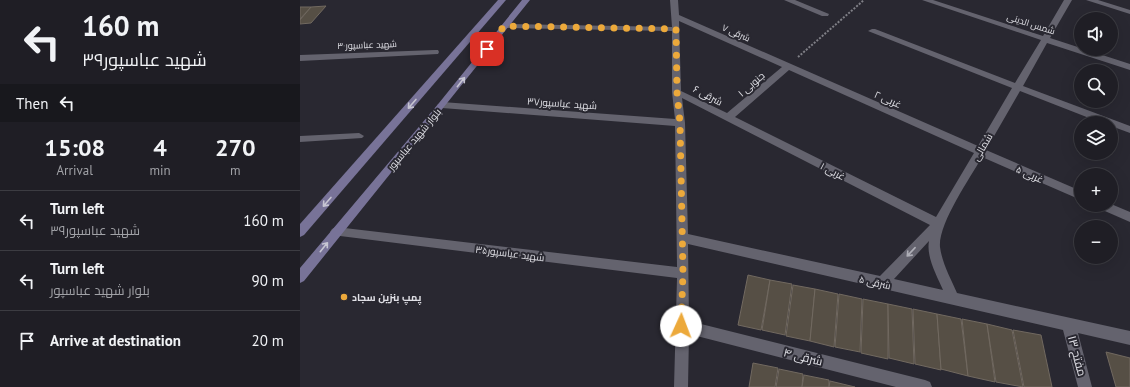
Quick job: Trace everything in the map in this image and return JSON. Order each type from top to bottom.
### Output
[{"type":"main road","points":[[300,232],[502,0]]},
{"type":"main road","name":"بلوار شهید عباسپور","points":[[300,277],[442,105],[526,0]]},
{"type":"street","points":[[674,0],[676,18],[677,92],[680,123],[683,273],[681,387]]},
{"type":"street","points":[[788,0],[825,14]]},
{"type":"street","name":"شمس الدینی","points":[[926,0],[1130,68]]},
{"type":"street","name":"شمالی","points":[[882,283],[938,224],[1068,0]]},
{"type":"street","points":[[1090,0],[1130,12]]},
{"type":"street","name":"شرقی ۷","points":[[676,18],[788,67]]},
{"type":"street","points":[[504,26],[676,29]]},
{"type":"street","points":[[872,31],[1130,130]]},
{"type":"street","name":"شهید عباسپور۳۰","points":[[300,58],[434,52]]},
{"type":"street","name":"جنوبی ۱","points":[[728,118],[788,67]]},
{"type":"street","name":"غربی ۲","points":[[788,67],[980,151]]},
{"type":"street","name":"شرقی ۶","points":[[677,92],[728,118]]},
{"type":"street","name":"شهید عباسپور۳۷","points":[[442,105],[680,123]]},
{"type":"street","name":"غربی ۱","points":[[728,118],[938,224]]},
{"type":"street","points":[[300,139],[359,136]]},
{"type":"street","name":"غربی ۵","points":[[980,151],[1074,193]]},
{"type":"street","points":[[1117,212],[1130,218]]},
{"type":"street","points":[[938,224],[934,247],[941,271],[953,299]]},
{"type":"street","name":"شهید عباسپور۳۵","points":[[336,232],[683,273]]},
{"type":"street","name":"شرقی ۵","points":[[682,238],[1130,338]]},
{"type":"street","name":"مفتح ۱۳","points":[[1069,325],[1085,387]]},
{"type":"street","name":"۴ شرقی","points":[[681,326],[924,387]]},
{"type":"path","points":[[788,67],[864,0]]},
{"type":"building","points":[[326,6],[311,23],[300,24],[300,20],[311,7]]},
{"type":"building","points":[[300,7],[311,7],[300,19]]},
{"type":"building","points":[[748,275],[770,280],[761,330],[738,325]]},
{"type":"building","points":[[770,280],[792,284],[785,335],[762,330]]},
{"type":"building","points":[[793,285],[815,289],[810,341],[786,336]]},
{"type":"building","points":[[815,289],[838,294],[834,347],[810,341]]},
{"type":"building","points":[[839,294],[862,299],[860,352],[835,347]]},
{"type":"building","points":[[863,299],[888,304],[888,359],[861,353]]},
{"type":"building","points":[[888,304],[912,309],[914,364],[889,358]]},
{"type":"building","points":[[913,309],[937,314],[941,370],[915,364]]},
{"type":"building","points":[[937,314],[961,319],[968,376],[941,369]]},
{"type":"building","points":[[962,319],[987,324],[995,382],[968,376]]},
{"type":"building","points":[[987,324],[1012,330],[1023,387],[996,382]]},
{"type":"building","points":[[1013,330],[1041,335],[1052,387],[1024,387]]},
{"type":"building","points":[[1106,352],[1130,358],[1130,387],[1116,387]]},
{"type":"building","points":[[753,363],[778,368],[775,387],[749,387]]},
{"type":"building","points":[[779,369],[803,374],[802,387],[776,387]]},
{"type":"building","points":[[804,375],[829,380],[829,387],[802,387]]},
{"type":"building","points":[[830,381],[855,387],[829,387]]},
{"type":"place","name":"پمپ بنزین سجاد","points":[[344,297]]},
{"type":"route","points":[[487,49],[504,26],[676,29],[677,92],[680,123],[683,273],[681,326]]}]
